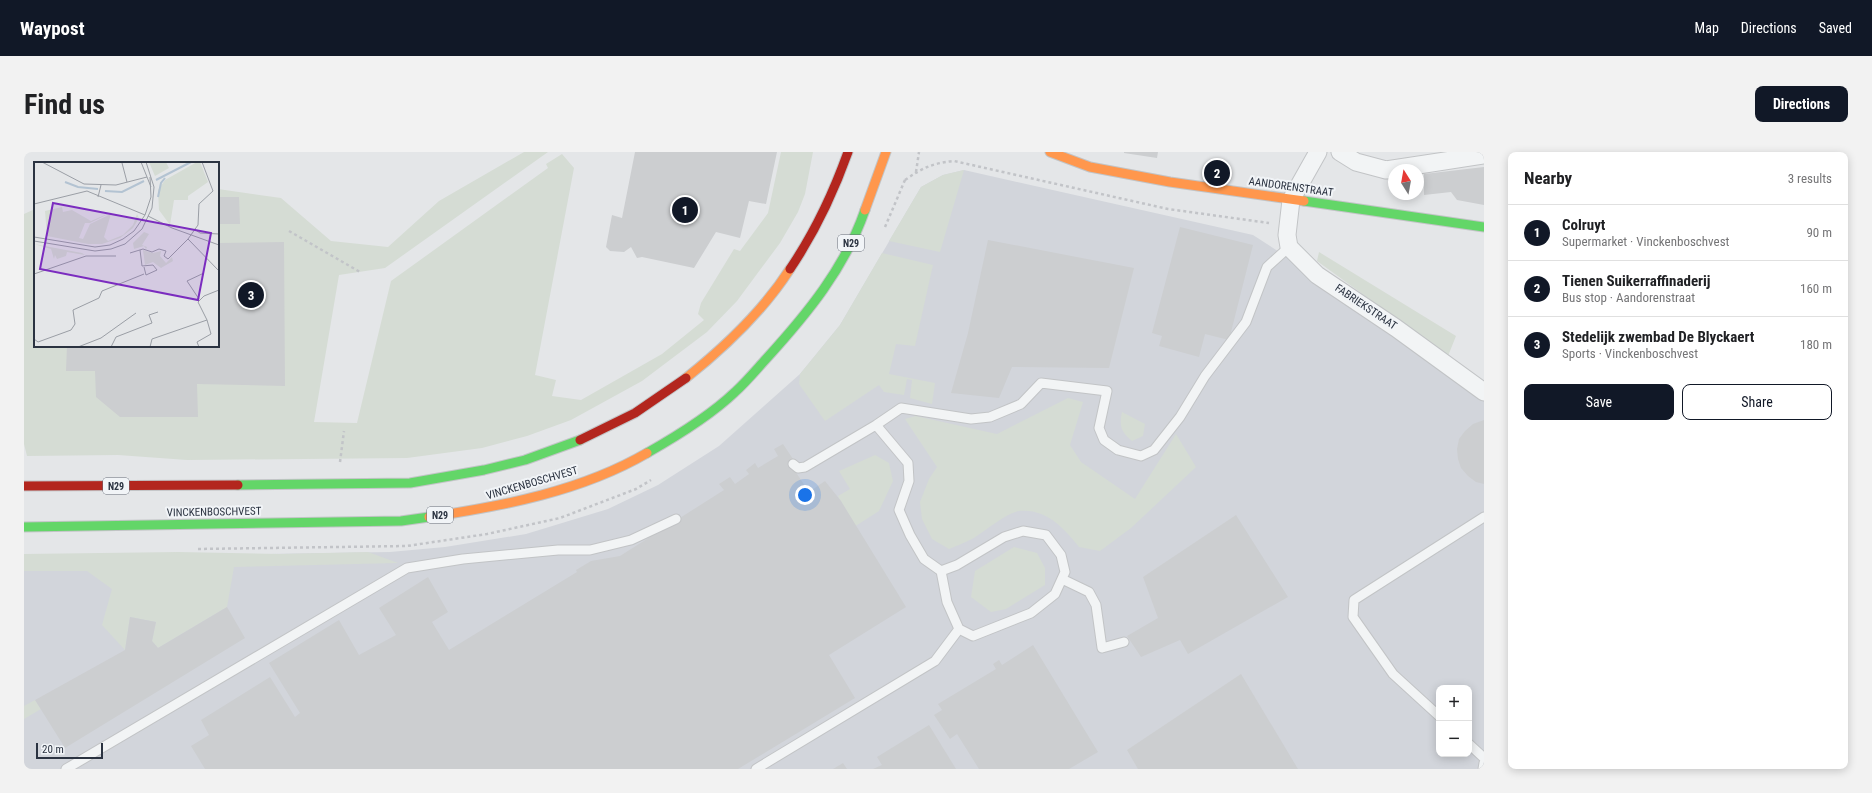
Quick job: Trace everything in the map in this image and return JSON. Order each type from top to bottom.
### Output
[{"type":"main road","name":"N29","points":[[24,486],[399,484],[470,474],[505,466],[550,453],[602,432],[661,398],[710,360],[749,322],[794,265],[813,232],[838,178],[848,152]]},
{"type":"main road","name":"VINCKENBOSCHVEST","points":[[24,527],[401,521],[480,510],[551,492],[622,468],[681,434],[734,393],[798,324],[828,284],[857,233],[886,152]]},
{"type":"main road","name":"AANDORENSTRAAT","points":[[1050,152],[1090,167],[1170,182],[1484,227]]},
{"type":"street","points":[[1288,247],[1287,235],[1290,200],[1318,152]]},
{"type":"street","points":[[1340,152],[1356,162],[1386,170],[1484,155]]},
{"type":"street","name":"FABRIEKSTRAAT","points":[[1288,247],[1317,275],[1396,328],[1484,392]]},
{"type":"lane","points":[[793,464],[798,468],[805,467],[876,425],[901,408],[971,419],[990,417],[1021,404],[1041,383],[1107,391],[1099,428],[1104,440],[1118,450],[1141,456],[1154,450],[1180,417],[1205,376],[1246,322],[1267,267],[1288,247]]},
{"type":"lane","points":[[876,425],[908,463],[909,481],[899,510],[910,535],[924,559],[941,571],[947,602],[959,629],[973,636],[1031,613],[1055,594],[1065,572],[1061,555],[1046,535],[1023,531],[1004,537],[964,562],[941,571]]},
{"type":"lane","points":[[1436,713],[1393,674],[1353,617],[1354,600],[1484,518]]},
{"type":"lane","points":[[66,769],[407,568],[463,559],[558,550],[590,550],[631,540],[676,519]]},
{"type":"lane","points":[[1062,579],[1089,592],[1096,605],[1102,648],[1124,642]]},
{"type":"lane","points":[[756,769],[935,661],[959,629]]},
{"type":"lane","points":[[1472,747],[1484,758]]},
{"type":"lane","points":[[1483,769],[1484,763]]},
{"type":"path","points":[[905,180],[916,172],[919,152]]},
{"type":"path","points":[[289,231],[360,272]]},
{"type":"path","points":[[340,469],[344,431]]},
{"type":"shaded area","points":[[524,152],[548,152],[385,268],[339,275],[314,422],[357,423],[391,281],[548,168],[546,164],[562,154],[574,168],[535,375],[556,380],[552,396],[581,400],[662,354],[704,320],[698,314],[701,303],[734,249],[740,251],[768,213],[781,152],[813,152],[805,194],[798,212],[780,243],[737,301],[707,332],[642,381],[571,420],[527,436],[482,448],[407,458],[187,460],[118,455],[27,456],[24,444],[24,214],[34,209],[34,347],[219,347],[219,189],[281,198],[331,241],[388,247],[439,201]]},
{"type":"shaded area","points":[[964,170],[1253,235],[1293,261],[1484,401],[1484,769],[24,769],[24,558],[390,552],[445,547],[526,534],[608,509],[658,485],[719,446],[800,374],[840,325],[921,187],[943,175]]},
{"type":"shaded area","points":[[964,170],[940,252],[889,241],[921,187],[943,175]]},
{"type":"shaded area","points":[[1319,252],[1456,336],[1448,356],[1317,261]]},
{"type":"shaded area","points":[[882,253],[933,265],[915,346],[896,344],[889,374],[935,383],[932,404],[910,398],[912,380],[907,379],[904,395],[884,392],[879,385],[825,421],[799,384],[800,374],[840,325]]},
{"type":"shaded area","points":[[1068,398],[1083,402],[1070,445],[1081,462],[1135,499],[1176,434],[1196,467],[1131,528],[1100,551],[1079,547],[1068,533],[1054,521],[1046,516],[1029,511],[1014,512],[972,539],[949,549],[932,539],[922,519],[920,502],[929,479],[937,467],[905,419],[916,416],[997,434]]},
{"type":"shaded area","points":[[1122,412],[1145,424],[1143,436],[1132,441],[1125,435],[1121,425]]},
{"type":"shaded area","points":[[875,455],[889,463],[893,481],[879,511],[854,527],[838,496],[850,489],[839,471]]},
{"type":"shaded area","points":[[1014,547],[1037,553],[1045,568],[1045,585],[1006,609],[991,612],[971,597],[975,571]]},
{"type":"shaded area","points":[[178,552],[279,554],[368,552],[398,563],[234,567],[227,607],[158,648],[152,641],[156,622],[130,617],[125,650],[102,625],[112,589],[87,571],[24,571],[24,554]]},
{"type":"shaded area","points":[[35,700],[41,709],[24,719],[24,706]]},
{"type":"building","points":[[635,152],[777,152],[766,204],[749,201],[740,238],[716,232],[694,268],[642,257],[637,258],[631,247],[624,252],[610,251],[606,247],[612,215],[622,218]]},
{"type":"building","points":[[1124,152],[1158,152],[1157,158]]},
{"type":"building","points":[[1484,167],[1484,205],[1457,200],[1451,192],[1424,195],[1424,174]]},
{"type":"building","points":[[219,197],[239,197],[240,224],[219,224]]},
{"type":"building","points":[[1180,227],[1253,245],[1229,340],[1205,334],[1199,357],[1159,346],[1162,336],[1152,333]]},
{"type":"building","points":[[988,240],[1134,268],[1109,368],[1012,367],[999,398],[951,393],[968,333]]},
{"type":"building","points":[[284,242],[285,386],[197,384],[198,417],[120,417],[96,397],[95,371],[66,371],[67,347],[219,347],[219,243]]},
{"type":"building","points":[[1484,420],[1484,484],[1476,482],[1461,468],[1457,449],[1459,439],[1465,431],[1473,424]]},
{"type":"building","points":[[783,444],[795,462],[791,465],[809,492],[825,481],[841,501],[906,607],[829,655],[855,698],[738,769],[205,769],[191,746],[209,735],[201,720],[270,677],[295,717],[300,713],[269,663],[339,620],[359,655],[396,635],[379,608],[428,577],[448,612],[432,622],[449,650],[577,572],[576,570],[591,561],[620,556],[724,490],[719,484],[730,477],[735,484],[749,474],[746,470],[755,463],[758,468],[778,456],[774,449]]},
{"type":"building","points":[[1236,515],[1288,597],[1188,654],[1180,640],[1141,657],[1127,636],[1158,618],[1143,577]]},
{"type":"building","points":[[227,607],[245,638],[65,748],[35,700],[125,650],[130,617],[156,622],[152,641],[158,648]]},
{"type":"building","points":[[1033,645],[1098,752],[1069,769],[979,769],[957,734],[950,739],[934,715],[942,710],[938,704],[996,669],[993,664],[999,660],[1002,665]]},
{"type":"building","points":[[1241,674],[1298,769],[1138,769],[1127,750]]},
{"type":"building","points":[[929,725],[956,769],[873,769],[882,765],[877,757]]},
{"type":"building","points":[[843,763],[847,769],[833,769]]},
{"type":"traffic: fast","points":[[1304,201],[1484,227]]},
{"type":"traffic: fast","points":[[647,453],[681,433],[715,409],[755,372],[796,325],[836,271],[857,231],[865,210]]},
{"type":"traffic: fast","points":[[238,485],[410,483],[484,470],[525,460],[580,440]]},
{"type":"traffic: fast","points":[[24,527],[401,521],[429,517]]},
{"type":"traffic: slow","points":[[865,210],[886,152]]},
{"type":"traffic: slow","points":[[1050,152],[1090,167],[1170,182],[1304,201]]},
{"type":"traffic: slow","points":[[686,378],[715,354],[756,314],[790,269]]},
{"type":"traffic: slow","points":[[429,517],[485,508],[569,487],[622,466],[647,453]]},
{"type":"traffic: jam","points":[[790,269],[808,241],[823,212],[848,152]]},
{"type":"traffic: jam","points":[[580,440],[635,413],[686,378]]},
{"type":"traffic: jam","points":[[24,486],[238,485]]},
{"type":"place","name":"Tienen Suikerraffinaderij","points":[[1217,173]]},
{"type":"place","name":"Colruyt","points":[[685,210]]},
{"type":"place","name":"Stedelijk zwembad De Blyckaert","points":[[251,295]]}]
